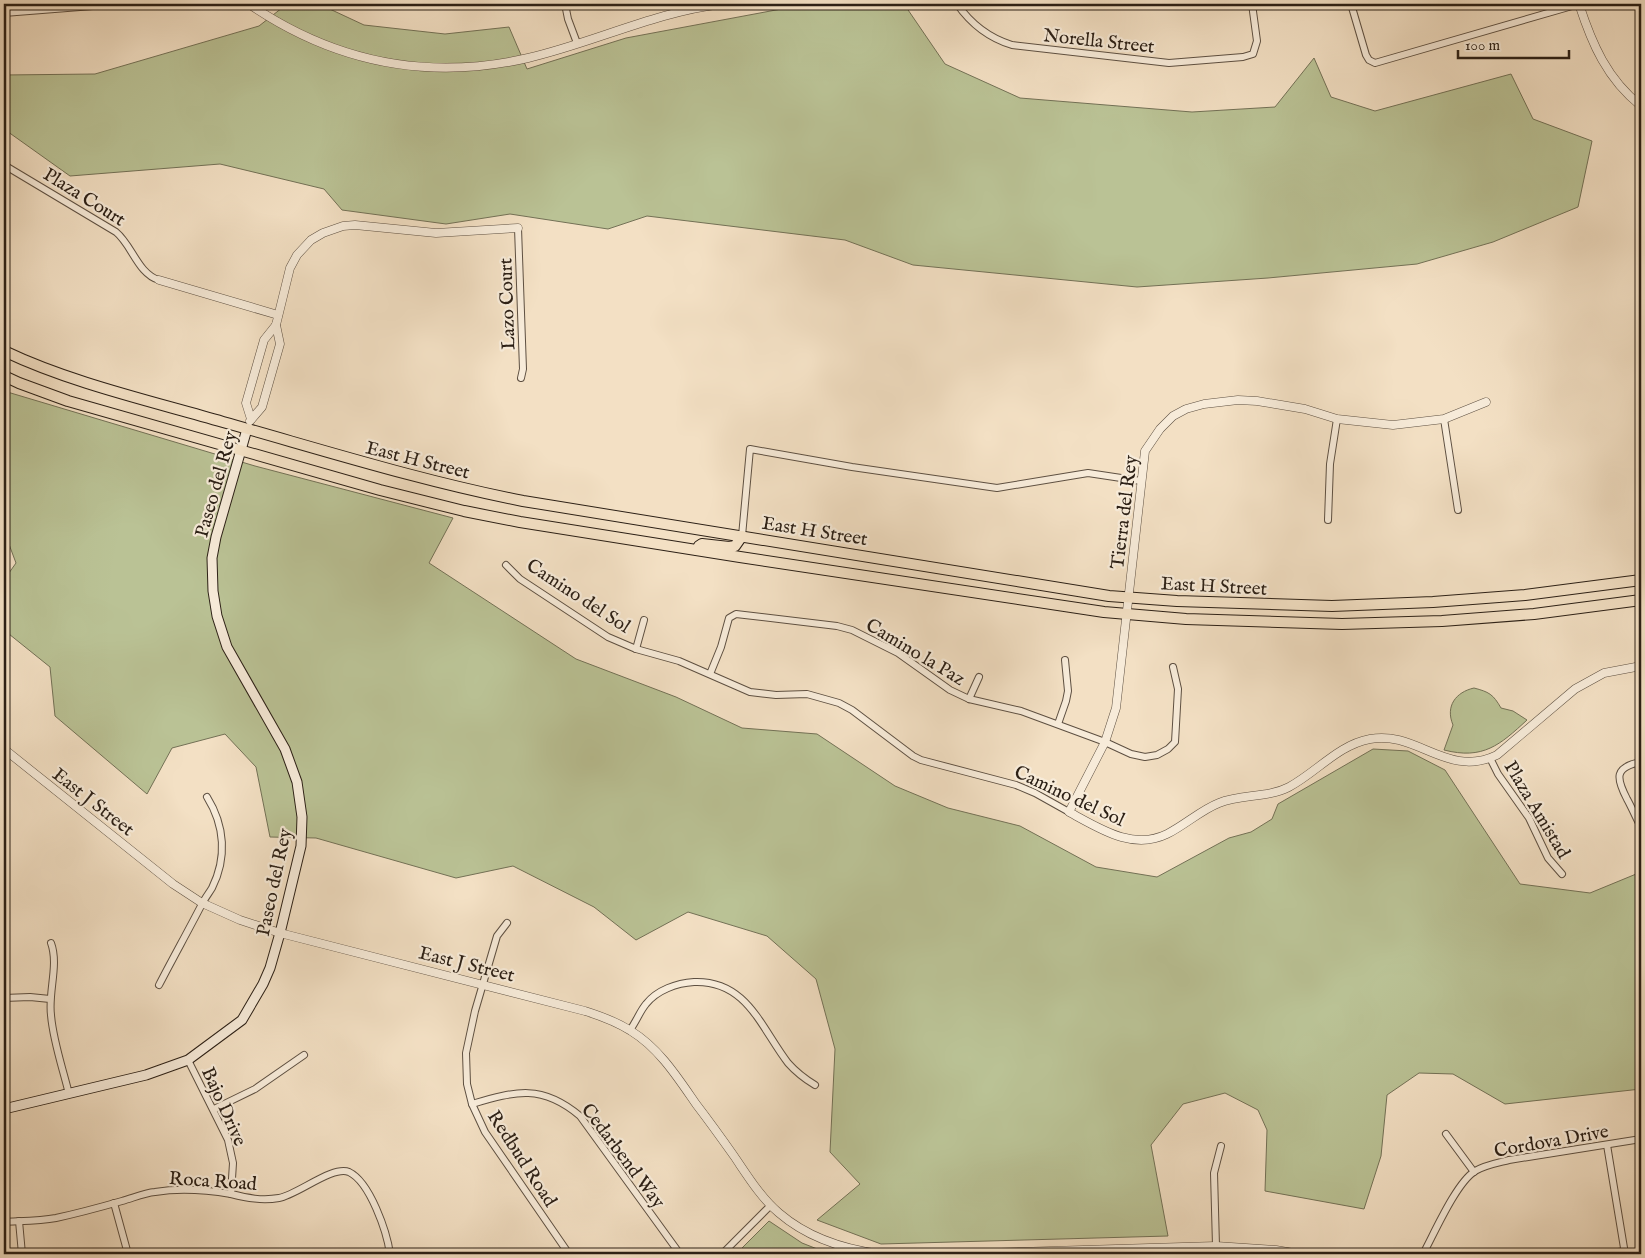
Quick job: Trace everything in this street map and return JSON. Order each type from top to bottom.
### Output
[{"type":"main road","name":"East H Street","points":[[4,351],[64,375],[249,424],[325,452],[462,489],[532,503],[1128,598],[1281,605],[1350,605],[1433,602],[1525,595],[1641,580]]},
{"type":"main road","name":"East H Street","points":[[4,376],[68,401],[380,490],[464,511],[520,522],[697,550],[1127,614],[1196,620],[1342,624],[1534,614],[1641,600]]},
{"type":"main road","name":"Paseo del Rey","points":[[4,1109],[146,1075],[188,1060],[242,1020],[264,984],[280,933],[301,846],[302,817],[297,782],[285,748],[227,647],[217,616],[213,591],[212,558],[216,537],[249,424]]},
{"type":"main road","points":[[697,550],[702,544],[729,548],[735,546],[742,536]]},
{"type":"street","points":[[4,13],[118,4]]},
{"type":"street","points":[[249,4],[268,17],[313,41],[359,57],[424,67],[487,66],[529,58],[682,11],[722,4]]},
{"type":"street","points":[[565,4],[568,19],[577,43]]},
{"type":"street","name":"Norella Street","points":[[957,4],[982,31],[1004,43],[1020,47],[1169,63],[1243,57],[1252,54],[1257,42],[1252,4]]},
{"type":"street","points":[[1351,4],[1366,55],[1369,60],[1376,63],[1579,4],[1590,37],[1602,60],[1618,82],[1641,106]]},
{"type":"street","name":"Plaza Court","points":[[4,165],[116,232],[122,237],[144,270],[159,280],[278,314]]},
{"type":"street","name":"Paseo del Rey","points":[[249,424],[262,407],[280,344],[276,325],[290,268],[297,255],[311,240],[323,232],[343,226],[355,225],[436,233],[518,228]]},
{"type":"street","name":"Lazo Court","points":[[518,228],[523,368],[521,378]]},
{"type":"street","name":"Paseo del Rey","points":[[249,424],[246,403],[264,340],[276,325]]},
{"type":"street","name":"Tierra del Rey","points":[[1069,812],[1105,742],[1116,708],[1145,451],[1160,429],[1173,416],[1186,409],[1204,404],[1238,400],[1257,401],[1304,409],[1337,419],[1393,425],[1444,419],[1486,402]]},
{"type":"street","points":[[1328,520],[1330,464],[1337,419]]},
{"type":"street","points":[[1444,419],[1458,510]]},
{"type":"street","points":[[742,536],[750,449],[852,467],[997,488],[1088,473],[1141,481]]},
{"type":"street","name":"Camino del Sol","points":[[506,565],[520,579],[608,637],[636,649],[679,661],[750,692],[776,695],[807,694],[839,702],[921,760],[1016,785],[1035,793],[1114,836],[1130,840],[1146,840],[1168,834],[1219,803],[1240,797],[1274,792],[1289,787],[1349,746],[1370,739],[1390,738],[1408,742],[1442,758],[1455,761],[1490,758],[1575,688],[1604,673],[1641,666]]},
{"type":"street","name":"Camino la Paz","points":[[710,674],[721,647],[729,618],[736,614],[834,626],[852,630],[898,653],[950,690],[969,699],[1021,711],[1105,742],[1128,753],[1145,757],[1158,755],[1175,742],[1178,689],[1173,666]]},
{"type":"street","name":"Camino del Sol","points":[[636,649],[644,620]]},
{"type":"street","points":[[1058,724],[1068,691],[1066,660]]},
{"type":"street","name":"Camino la Paz","points":[[969,699],[979,677]]},
{"type":"street","name":"East J Street","points":[[4,750],[173,884],[202,903],[240,920],[280,933],[585,1011],[608,1019],[630,1030],[667,1064],[770,1206],[801,1229],[824,1241],[852,1250],[880,1254]]},
{"type":"street","name":"Plaza Amistad","points":[[1490,758],[1498,774],[1529,818],[1548,858],[1562,874]]},
{"type":"street","points":[[1641,762],[1623,769],[1618,783],[1641,827]]},
{"type":"street","points":[[159,985],[202,903],[212,888],[219,870],[222,855],[222,837],[220,824],[208,797]]},
{"type":"street","name":"Redbud Road","points":[[507,923],[497,936],[475,1011],[466,1054],[466,1077],[472,1104],[486,1134],[569,1254]]},
{"type":"street","points":[[51,943],[55,952],[50,999],[51,1016],[69,1094]]},
{"type":"street","points":[[630,1030],[645,1004],[666,989],[691,982],[716,984],[731,990],[745,1001],[789,1064],[801,1076],[815,1085]]},
{"type":"street","points":[[4,998],[30,997],[50,999]]},
{"type":"street","points":[[214,1109],[255,1088],[304,1055]]},
{"type":"street","name":"Bajo Drive","points":[[188,1060],[228,1140],[234,1163],[230,1194]]},
{"type":"street","name":"Cedarbend Way","points":[[472,1104],[507,1094],[524,1092],[548,1097],[570,1108],[580,1116],[680,1254]]},
{"type":"street","points":[[1446,1134],[1474,1172]]},
{"type":"street","name":"Cordova Drive","points":[[1423,1254],[1458,1191],[1474,1172],[1491,1164],[1508,1160],[1641,1139]]},
{"type":"street","points":[[1605,1254],[1625,1253],[1607,1145]]},
{"type":"street","points":[[1216,1246],[1214,1173],[1221,1146]]},
{"type":"street","name":"Roca Road","points":[[4,1222],[55,1218],[154,1192],[180,1190],[230,1194],[259,1199],[278,1198],[293,1194],[336,1172],[346,1171],[356,1176],[379,1215],[388,1239],[390,1254]]},
{"type":"street","points":[[114,1203],[128,1254]]},
{"type":"street","points":[[722,1254],[770,1206]]},
{"type":"street","points":[[19,1221],[22,1254]]},
{"type":"street","points":[[952,1254],[1043,1253],[1216,1246],[1276,1250],[1299,1254]]},
{"type":"green space","points":[[287,4],[319,4],[364,25],[445,34],[509,27],[527,69],[626,38],[808,4],[904,4],[945,64],[1020,98],[1192,112],[1275,107],[1314,58],[1331,97],[1375,111],[1511,74],[1533,119],[1592,141],[1578,207],[1493,242],[1417,264],[1268,278],[1137,287],[913,265],[845,240],[647,216],[608,229],[510,214],[446,224],[342,210],[324,189],[220,164],[70,176],[4,129],[4,75],[95,74],[259,26]]},
{"type":"green space","points":[[4,391],[255,466],[453,518],[429,563],[576,659],[676,697],[742,728],[817,734],[895,786],[948,808],[1020,826],[1096,867],[1157,877],[1229,838],[1251,832],[1272,819],[1278,804],[1373,749],[1408,751],[1445,770],[1520,884],[1590,893],[1641,872],[1641,1089],[1505,1104],[1453,1074],[1419,1073],[1387,1095],[1381,1156],[1364,1209],[1265,1191],[1267,1130],[1258,1110],[1225,1093],[1183,1104],[1151,1145],[1168,1236],[881,1244],[817,1220],[860,1184],[830,1152],[835,1049],[816,979],[767,936],[688,912],[636,940],[594,907],[513,866],[456,878],[316,838],[270,837],[256,767],[225,734],[172,748],[147,794],[55,716],[50,667],[4,630],[4,580],[16,563],[4,531]]},
{"type":"green space","points":[[1474,688],[1490,694],[1501,708],[1513,711],[1527,720],[1508,737],[1490,748],[1470,753],[1444,750],[1453,725],[1450,712],[1451,706],[1457,696]]},
{"type":"green space","points":[[769,1221],[802,1243],[830,1254],[736,1254]]}]
